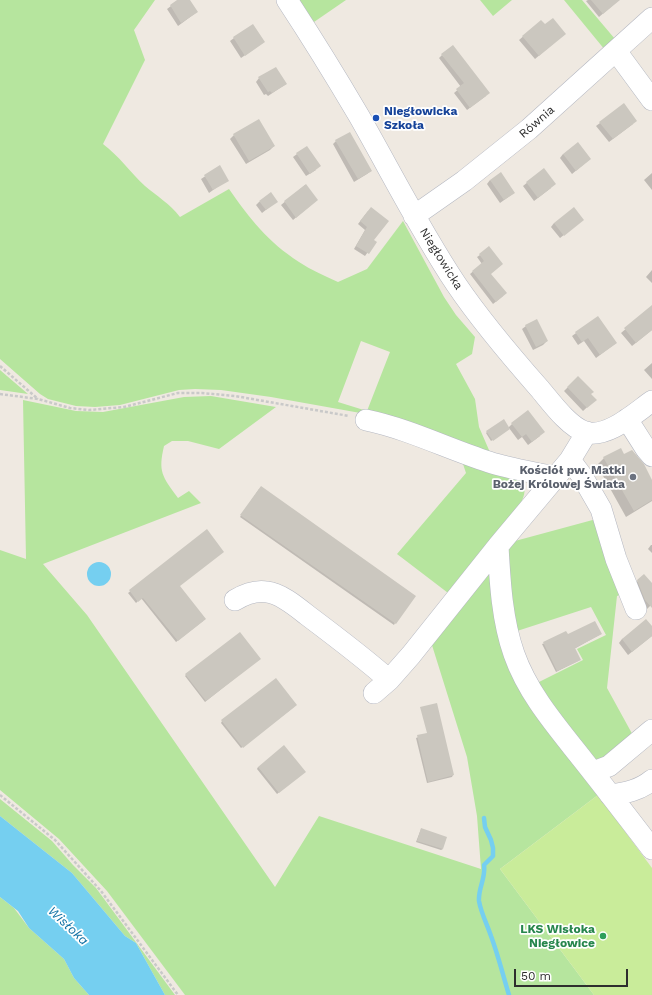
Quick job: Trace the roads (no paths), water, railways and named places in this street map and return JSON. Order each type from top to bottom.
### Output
[{"type":"street","name":"Niegłowicka","points":[[287,0],[359,116],[414,216],[476,313],[565,418],[578,429],[587,432]]},
{"type":"street","name":"Równia","points":[[414,216],[464,181],[529,129],[652,18]]},
{"type":"street","points":[[616,51],[652,100]]},
{"type":"street","points":[[235,600],[260,591],[269,592],[291,603],[324,627],[382,687],[411,655],[498,546],[570,460],[587,432],[604,431],[614,427],[652,402]]},
{"type":"street","points":[[626,419],[652,456]]},
{"type":"street","points":[[366,420],[384,423],[408,431],[490,463],[555,478]]},
{"type":"street","points":[[570,460],[579,471],[601,509],[616,559],[636,609]]},
{"type":"street","points":[[498,546],[505,618],[514,654],[523,674],[535,696],[561,732],[652,849]]},
{"type":"street","points":[[593,772],[609,766],[652,730]]},
{"type":"street","points":[[610,794],[626,793],[643,787],[652,780]]},
{"type":"water","points":[[99,562],[108,565],[111,574],[108,583],[99,586],[90,583],[87,574],[90,565]]},
{"type":"water","name":"Wisłoka","points":[[0,816],[72,873],[125,936],[136,943],[165,995],[89,995],[74,978],[64,959],[29,928],[18,911],[0,897]]},
{"type":"waterway","points":[[484,818],[485,827],[493,848],[493,856],[484,865],[484,874],[479,901],[496,950],[509,995]]},
{"type":"place","name":"Niegłowicka Szkoła","points":[[376,118]]},
{"type":"place","name":"Kościół pw. Matki Bożej Królowej Świata","points":[[633,477]]},
{"type":"place","name":"LKS Wisłoka Niegłowice","points":[[603,936]]}]
